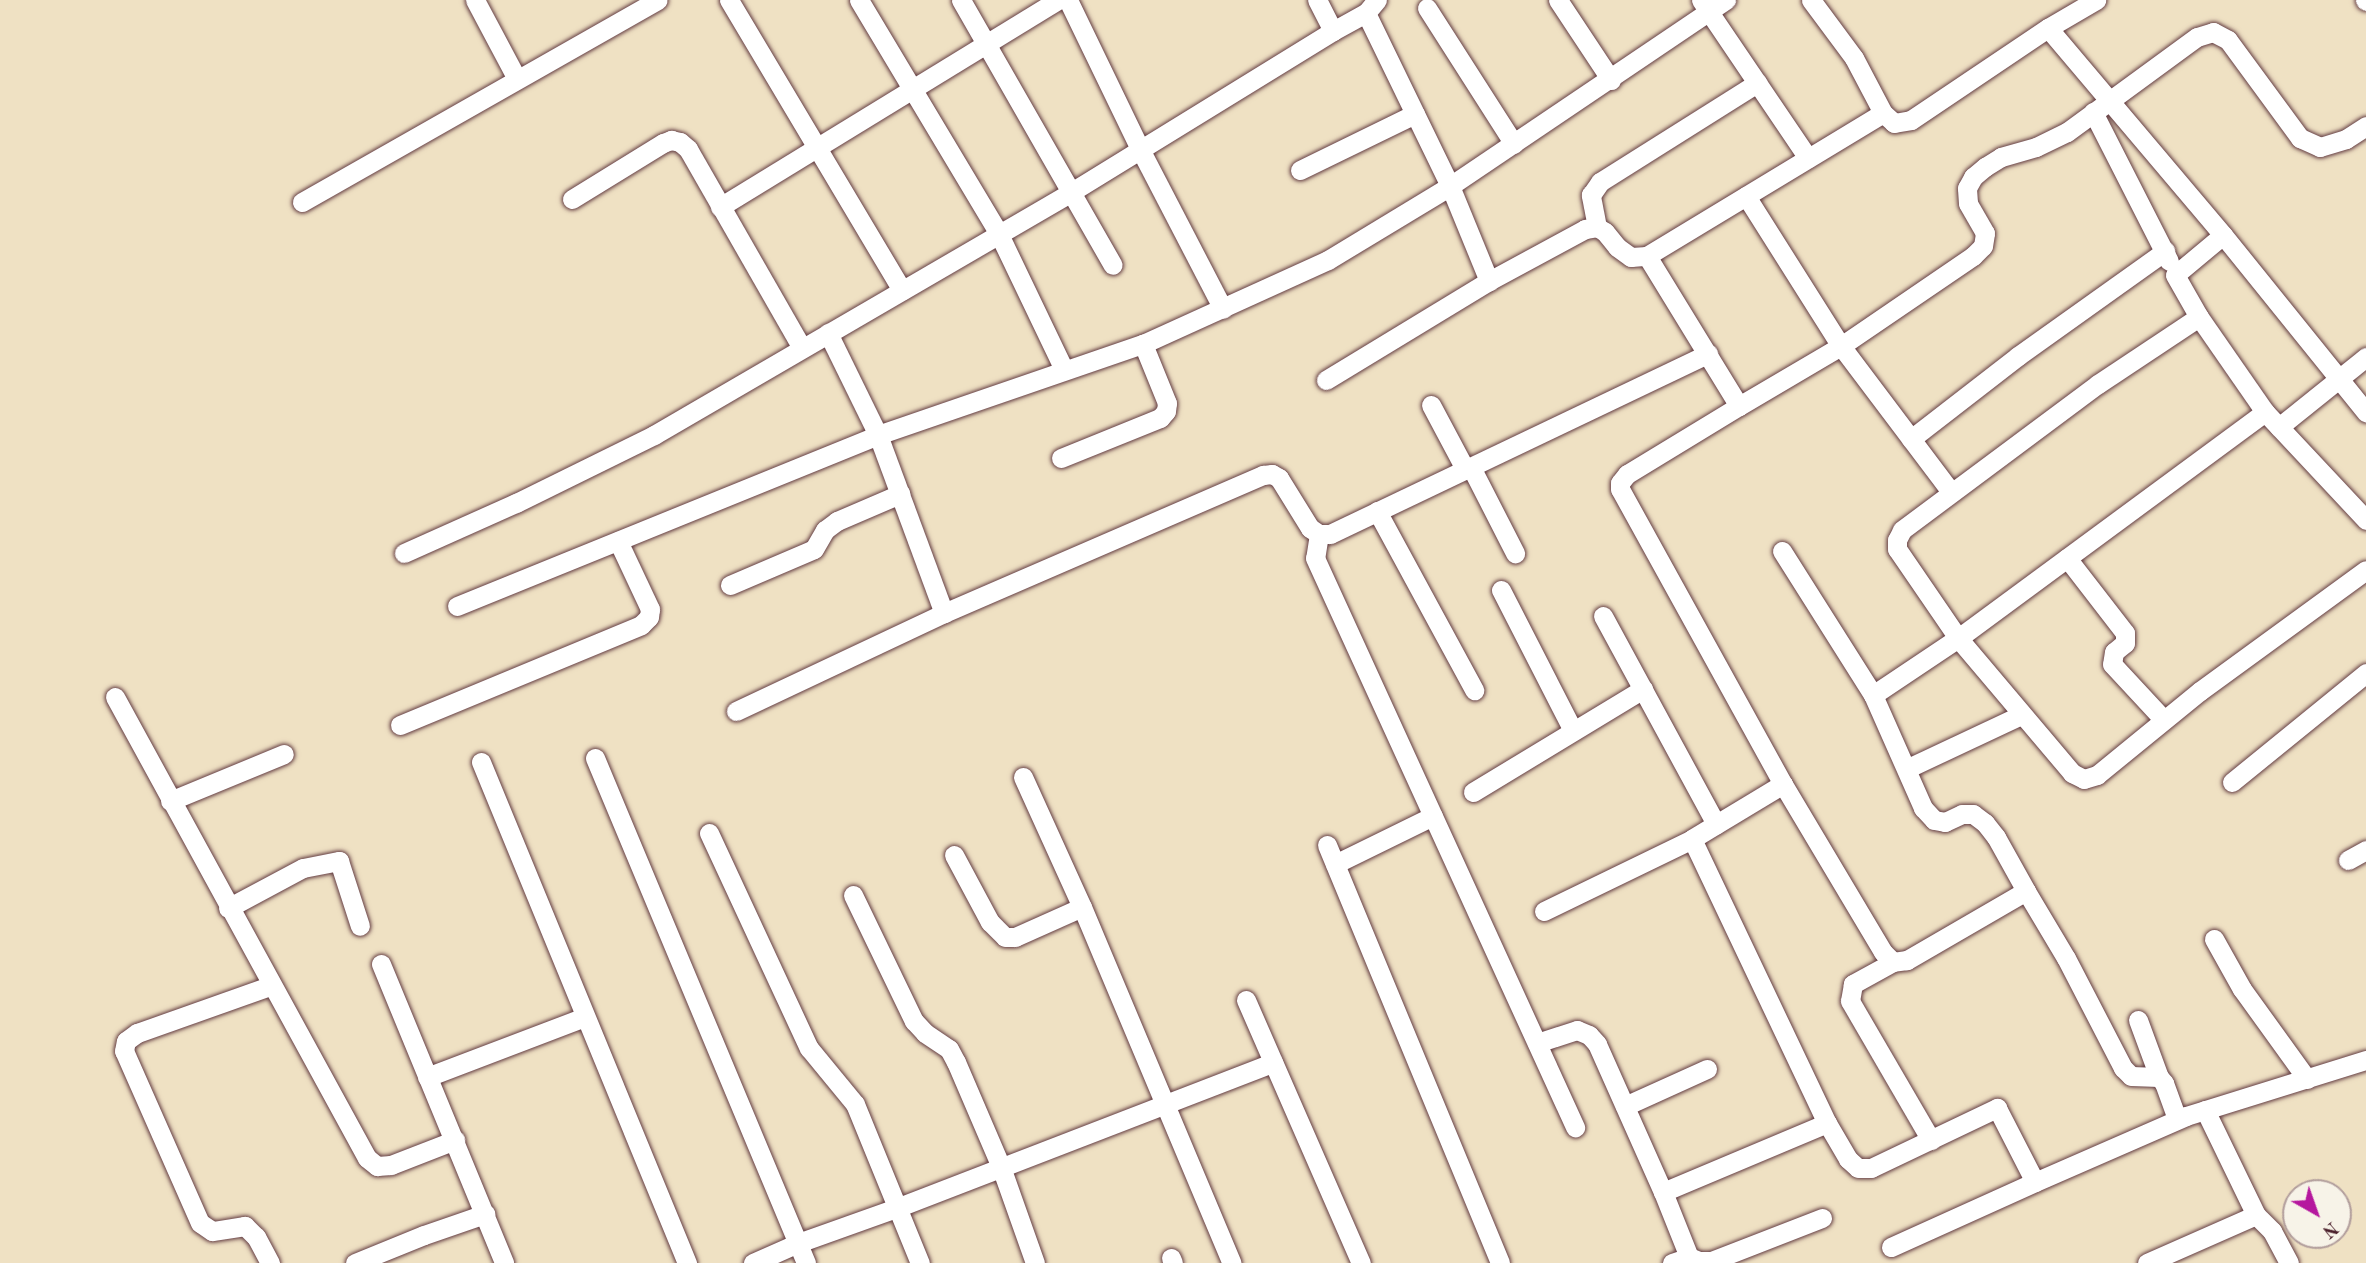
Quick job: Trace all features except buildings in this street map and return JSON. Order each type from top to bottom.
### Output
[{"type":"street","points":[[475,0],[517,79]]},
{"type":"street","points":[[302,202],[658,0]]},
{"type":"street","points":[[729,0],[901,290]]},
{"type":"street","points":[[859,0],[998,232],[1064,370]]},
{"type":"street","points":[[961,0],[1073,191],[1113,265]]},
{"type":"street","points":[[720,207],[914,91],[1058,0]]},
{"type":"street","points":[[1068,0],[1140,149],[1223,309]]},
{"type":"street","points":[[1317,0],[1333,31]]},
{"type":"street","points":[[1558,0],[1611,80]]},
{"type":"street","points":[[457,606],[878,435],[1143,344],[1328,260],[1450,186],[1611,80],[1705,6],[1726,0]]},
{"type":"street","points":[[1811,0],[1854,58],[1882,113],[1894,123],[1911,120],[2048,28],[2096,0]]},
{"type":"street","points":[[404,553],[631,447],[998,232],[1073,191],[1372,6],[1415,114],[1450,186],[1489,281]]},
{"type":"street","points":[[1705,6],[1808,158]]},
{"type":"street","points":[[1427,8],[1514,144]]},
{"type":"street","points":[[2048,28],[2101,107],[2223,235],[2366,412]]},
{"type":"street","points":[[1893,962],[1883,952],[1783,784],[1620,489],[1620,483],[1627,474],[1841,346],[1983,246],[1985,233],[1968,203],[1967,188],[1973,177],[2001,157],[2036,147],[2067,132],[2197,37],[2213,32],[2228,40],[2300,138],[2320,147],[2346,139],[2366,126]]},
{"type":"street","points":[[1757,83],[1600,182],[1591,195],[1597,227],[1631,257],[1647,256],[1882,113]]},
{"type":"street","points":[[2101,107],[2175,275],[2199,317],[2265,412],[2366,520]]},
{"type":"street","points":[[1300,170],[1415,114]]},
{"type":"street","points":[[572,199],[671,139],[688,149],[802,348]]},
{"type":"street","points":[[1746,196],[1841,346],[1951,492]]},
{"type":"street","points":[[1326,380],[1489,281],[1585,229],[1597,227]]},
{"type":"street","points":[[2175,275],[2223,235]]},
{"type":"street","points":[[1911,439],[2018,356],[2165,251]]},
{"type":"street","points":[[1647,256],[1739,406]]},
{"type":"street","points":[[2199,317],[2098,384],[1902,530],[1896,540],[1905,564],[1958,638],[2021,715],[2072,773],[2084,779],[2097,775],[2164,720],[2366,570]]},
{"type":"street","points":[[828,333],[878,435],[944,613]]},
{"type":"street","points":[[1061,458],[1160,418],[1166,411],[1167,403],[1143,344]]},
{"type":"street","points":[[736,711],[944,613],[1263,475],[1272,474],[1279,478],[1310,528],[1319,534],[1330,534],[1708,354]]},
{"type":"street","points":[[2279,427],[2366,357]]},
{"type":"street","points":[[1431,405],[1515,553]]},
{"type":"street","points":[[1873,695],[1958,638],[2265,412]]},
{"type":"street","points":[[730,585],[814,548],[821,542],[825,530],[836,521],[900,494]]},
{"type":"street","points":[[1377,511],[1475,690]]},
{"type":"street","points":[[1319,534],[1315,558],[1574,1127]]},
{"type":"street","points":[[400,725],[641,625],[649,617],[650,609],[618,541]]},
{"type":"street","points":[[1782,551],[1873,695],[1908,768],[1923,808],[1934,820],[1945,822],[1962,814],[1973,814],[1985,823],[1996,837],[2066,958],[2123,1068],[2131,1076],[2159,1077]]},
{"type":"street","points":[[2067,558],[2125,633],[2124,643],[2114,652],[2112,664],[2164,720]]},
{"type":"street","points":[[1501,590],[1573,731]]},
{"type":"street","points":[[1603,616],[1716,824]]},
{"type":"street","points":[[2232,782],[2366,673]]},
{"type":"street","points":[[1474,792],[1643,689]]},
{"type":"street","points":[[114,697],[270,986],[367,1158],[377,1167],[391,1165],[455,1140]]},
{"type":"street","points":[[1908,768],[2021,715]]},
{"type":"street","points":[[170,801],[284,754]]},
{"type":"street","points":[[595,758],[806,1263]]},
{"type":"street","points":[[481,762],[687,1263]]},
{"type":"street","points":[[1023,777],[1082,907],[1231,1263]]},
{"type":"street","points":[[1544,911],[1692,839],[1783,784]]},
{"type":"street","points":[[1335,864],[1433,816]]},
{"type":"street","points":[[709,834],[809,1048],[855,1104],[920,1263]]},
{"type":"street","points":[[1692,839],[1827,1123],[1848,1159],[1858,1168],[1871,1168],[1997,1108],[2035,1182]]},
{"type":"street","points":[[1327,845],[1500,1263]]},
{"type":"street","points":[[2348,860],[2366,850]]},
{"type":"street","points":[[954,855],[990,922],[1005,937],[1015,937],[1082,907]]},
{"type":"street","points":[[228,908],[303,868],[339,861],[360,926]]},
{"type":"street","points":[[1931,1140],[1850,1001],[1853,984],[1893,962],[1907,960],[2026,891]]},
{"type":"street","points":[[853,895],[914,1021],[925,1033],[939,1040],[953,1055],[1000,1167],[1035,1263]]},
{"type":"street","points":[[2214,939],[2242,989],[2308,1079]]},
{"type":"street","points":[[381,964],[504,1263]]},
{"type":"street","points":[[270,986],[137,1033],[126,1041],[124,1051],[200,1223],[212,1231],[245,1226],[256,1237],[270,1263]]},
{"type":"street","points":[[1246,1000],[1361,1263]]},
{"type":"street","points":[[427,1077],[585,1017]]},
{"type":"street","points":[[2137,1020],[2177,1119]]},
{"type":"street","points":[[1537,1043],[1577,1030],[1589,1035],[1597,1044],[1663,1192],[1681,1260],[1711,1261],[1822,1218]]},
{"type":"street","points":[[1891,1247],[2177,1119],[2366,1060]]},
{"type":"street","points":[[753,1263],[798,1243],[899,1207],[1273,1063]]},
{"type":"street","points":[[1625,1106],[1707,1069]]},
{"type":"street","points":[[2205,1110],[2256,1215],[2272,1231],[2289,1263]]},
{"type":"street","points":[[1663,1192],[1827,1123]]},
{"type":"street","points":[[355,1263],[485,1214]]},
{"type":"street","points":[[2147,1263],[2256,1215]]}]
